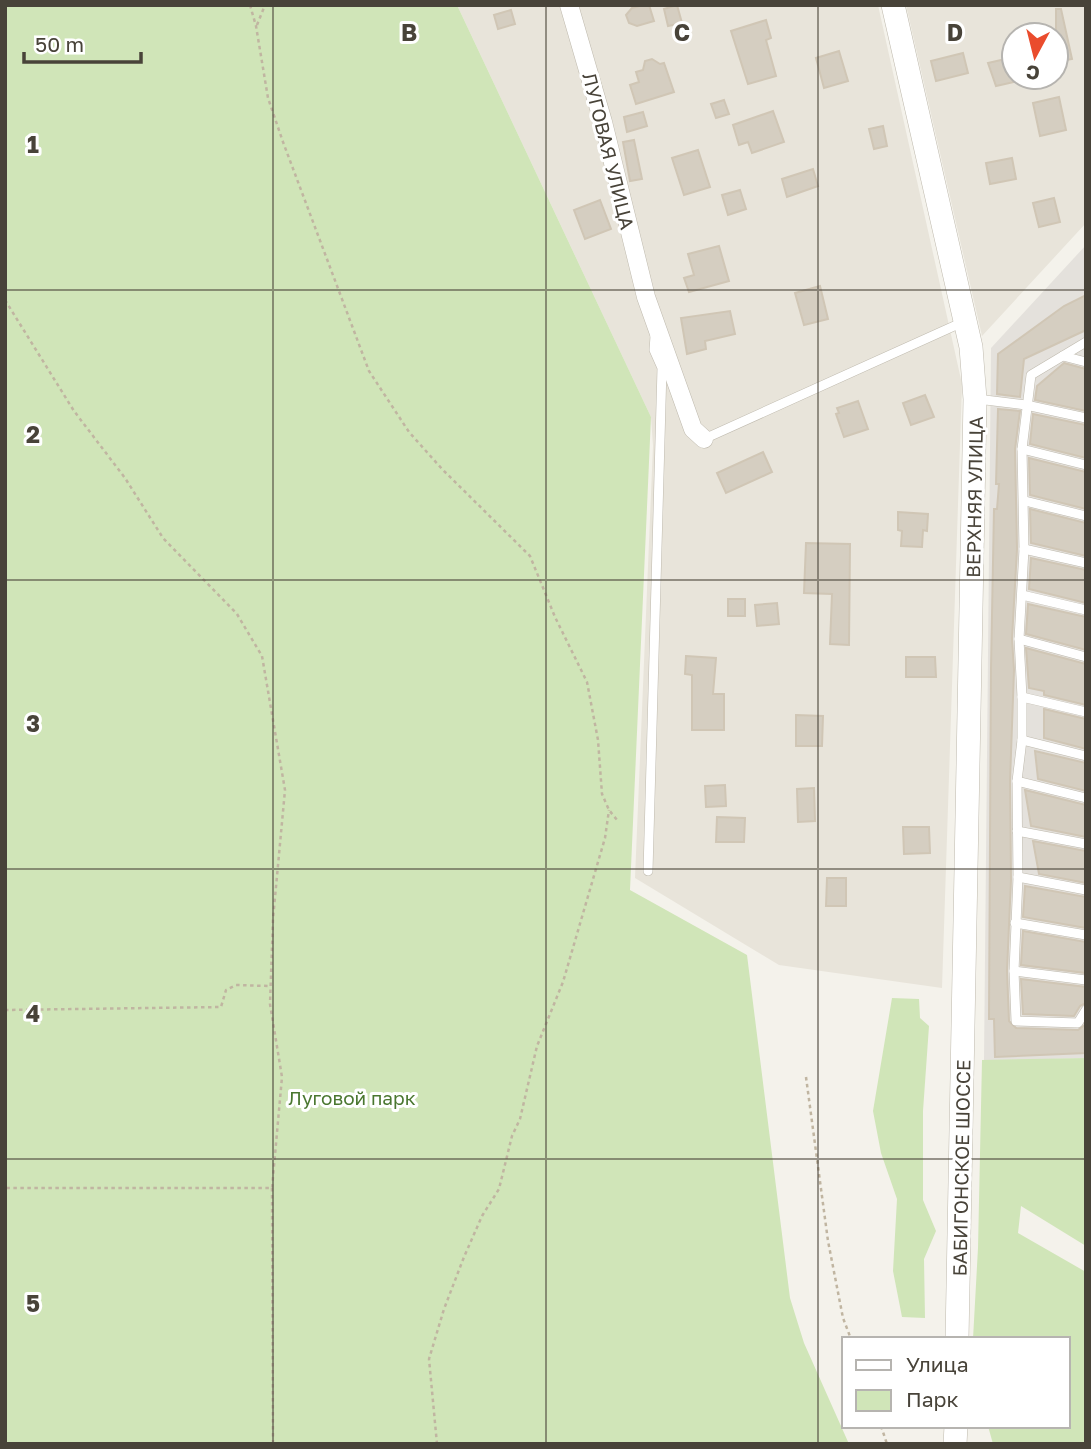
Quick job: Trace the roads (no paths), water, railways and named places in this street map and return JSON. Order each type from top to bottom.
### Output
[{"type":"street","name":"ЛУГОВАЯ УЛИЦА","points":[[569,5],[603,122],[646,297],[693,429],[704,439]]},
{"type":"street","name":"ВЕРХНЯЯ УЛИЦА","points":[[893,5],[971,347],[975,399],[964,998]]},
{"type":"street","name":"БАБИГОНСКОЕ ШОССЕ","points":[[957,1337],[964,998]]},
{"type":"lane","points":[[704,439],[965,321]]},
{"type":"lane","points":[[648,872],[662,368],[654,350],[656,323]]},
{"type":"lane","points":[[1086,342],[1031,375],[1026,405],[1021,449],[1025,501],[1019,639],[1022,697],[1017,781],[1018,877],[1014,971],[1016,1021],[1078,1023],[1086,1010]]},
{"type":"lane","points":[[1063,356],[1086,362]]},
{"type":"lane","points":[[975,399],[1026,405],[1086,418]]},
{"type":"lane","points":[[1021,449],[1086,465]]},
{"type":"lane","points":[[1025,501],[1086,516]]},
{"type":"lane","points":[[1024,549],[1086,563]]},
{"type":"lane","points":[[1021,595],[1086,610]]},
{"type":"lane","points":[[1019,639],[1086,657]]},
{"type":"lane","points":[[1022,697],[1086,712]]},
{"type":"lane","points":[[1021,740],[1086,756]]},
{"type":"lane","points":[[1017,781],[1086,798]]},
{"type":"lane","points":[[1017,831],[1086,844]]},
{"type":"lane","points":[[1018,877],[1086,890]]},
{"type":"lane","points":[[1015,923],[1086,935]]},
{"type":"lane","points":[[1014,971],[1086,980]]},
{"type":"park label","name":"Луговой парк","points":[[352,1097]]}]
